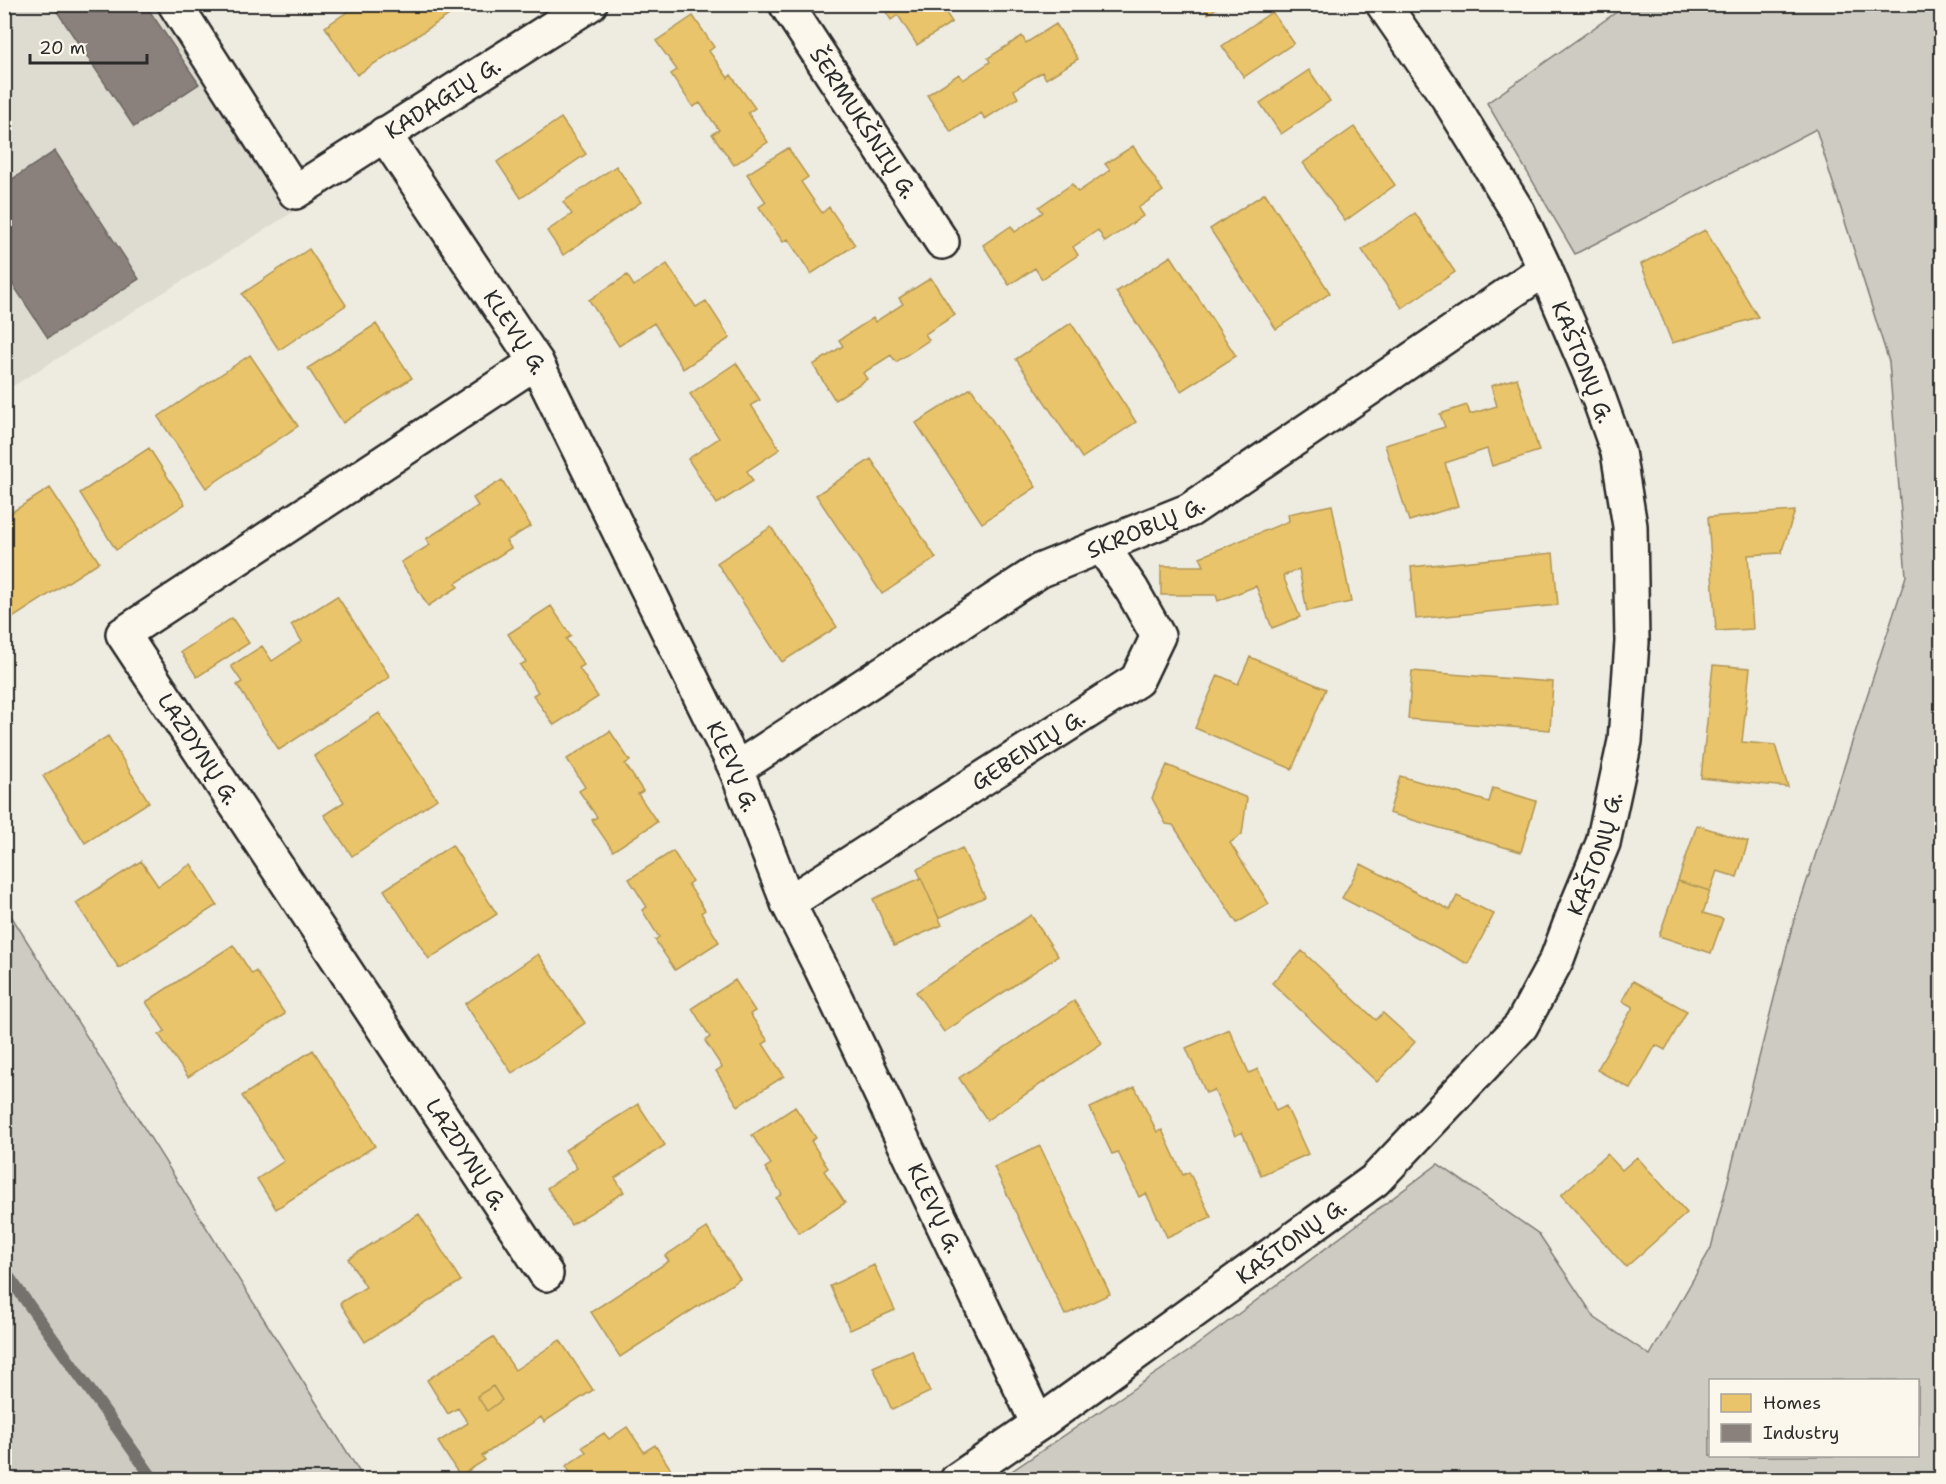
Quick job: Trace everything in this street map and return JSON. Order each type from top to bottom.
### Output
[{"type":"street","name":"KADAGIŲ G.","points":[[175,4],[295,192],[590,4]]},
{"type":"street","name":"ŠERMUKŠNIŲ G.","points":[[786,4],[942,242]]},
{"type":"street","name":"KAŠTONŲ G.","points":[[957,1479],[1038,1424],[1375,1180],[1521,1026],[1557,959],[1603,843],[1625,741],[1632,642],[1630,526],[1618,452],[1592,379],[1518,212],[1460,117],[1383,4]]},
{"type":"street","name":"KLEVŲ G.","points":[[384,134],[536,362],[736,769],[788,903],[1038,1424]]},
{"type":"street","name":"SKROBLŲ G.","points":[[736,769],[1039,571],[1190,510],[1545,269]]},
{"type":"street","name":"LAZDYNŲ G.","points":[[536,362],[123,634],[546,1274]]},
{"type":"street","name":"GEBENIŲ G.","points":[[788,903],[1137,680],[1158,636],[1132,590],[1102,546]]},
{"type":"shaded area","points":[[1628,4],[1941,5],[1941,1479],[1000,1479],[1189,1351],[1438,1164],[1539,1234],[1595,1318],[1650,1355],[1711,1248],[1792,927],[1906,576],[1889,362],[1816,129],[1575,254],[1487,103]]},
{"type":"shaded area","points":[[5,5],[156,5],[293,212],[5,391]]},
{"type":"shaded area","points":[[5,906],[364,1479],[5,1479]]},
{"type":"building: Homes","points":[[359,4],[462,4],[463,6],[357,75],[325,27]]},
{"type":"building: Homes","points":[[881,4],[940,4],[952,22],[917,45],[898,15],[891,20]]},
{"type":"building: Homes","points":[[1201,4],[1222,4],[1208,14]]},
{"type":"building: Homes","points":[[1272,12],[1294,43],[1244,77],[1222,46]]},
{"type":"building: Homes","points":[[693,16],[714,47],[709,51],[728,78],[731,75],[755,108],[748,113],[768,142],[734,165],[712,134],[719,130],[700,103],[693,107],[671,74],[677,70],[656,41]]},
{"type":"building: Homes","points":[[1056,24],[1078,59],[1046,79],[1042,72],[1014,90],[1018,98],[985,119],[981,113],[951,132],[927,95],[959,74],[963,80],[990,62],[988,58],[1022,36],[1026,43]]},
{"type":"building: Homes","points":[[1309,70],[1330,101],[1281,134],[1260,103]]},
{"type":"building: Homes","points":[[561,118],[586,154],[521,198],[497,162]]},
{"type":"building: Homes","points":[[1354,127],[1395,185],[1345,221],[1303,163]]},
{"type":"building: Homes","points":[[1133,146],[1163,191],[1138,208],[1143,216],[1105,242],[1098,230],[1073,247],[1078,255],[1042,279],[1035,268],[1009,285],[983,245],[1011,226],[1015,232],[1043,212],[1039,207],[1072,184],[1078,192],[1110,170],[1105,164]]},
{"type":"building: Homes","points":[[788,148],[808,177],[801,182],[822,213],[829,207],[855,245],[811,274],[788,239],[783,242],[759,207],[766,202],[747,174]]},
{"type":"building: Homes","points":[[616,166],[641,202],[563,255],[547,231],[572,214],[563,202]]},
{"type":"building: Homes","points":[[1265,193],[1330,293],[1276,329],[1210,229]]},
{"type":"building: Homes","points":[[1415,213],[1455,272],[1402,308],[1362,250]]},
{"type":"building: Homes","points":[[1705,230],[1758,317],[1672,343],[1641,264]]},
{"type":"building: Homes","points":[[309,249],[346,305],[279,350],[242,294]]},
{"type":"building: Homes","points":[[1171,256],[1236,356],[1181,391],[1116,292]]},
{"type":"building: Homes","points":[[667,264],[696,307],[706,301],[730,338],[683,369],[654,323],[619,346],[589,300],[627,275],[634,286]]},
{"type":"building: Homes","points":[[931,278],[955,315],[925,334],[929,340],[896,362],[891,355],[863,373],[867,379],[835,400],[813,365],[843,346],[839,340],[873,318],[875,322],[903,304],[899,298]]},
{"type":"building: Homes","points":[[1071,323],[1136,422],[1082,458],[1016,359]]},
{"type":"building: Homes","points":[[376,324],[412,378],[343,423],[308,368]]},
{"type":"building: Homes","points":[[250,355],[298,426],[206,488],[158,417]]},
{"type":"building: Homes","points":[[736,363],[760,400],[751,405],[780,449],[747,471],[753,481],[717,504],[688,459],[719,438],[690,394]]},
{"type":"building: Homes","points":[[1517,378],[1539,451],[1492,466],[1487,449],[1445,463],[1458,506],[1409,521],[1385,445],[1445,427],[1440,414],[1467,405],[1470,414],[1497,406],[1491,386]]},
{"type":"building: Homes","points":[[971,388],[1036,487],[982,523],[916,423]]},
{"type":"building: Homes","points":[[149,448],[185,504],[116,550],[80,493]]},
{"type":"building: Homes","points":[[871,459],[936,558],[882,594],[816,495]]},
{"type":"building: Homes","points":[[502,480],[531,526],[506,541],[511,548],[456,583],[458,587],[428,606],[401,562],[430,545],[426,539],[478,506],[473,498]]},
{"type":"building: Homes","points":[[50,488],[99,562],[5,623],[4,517]]},
{"type":"building: Homes","points":[[1332,505],[1351,602],[1307,611],[1299,569],[1283,576],[1300,617],[1272,628],[1256,586],[1218,601],[1216,595],[1161,595],[1161,566],[1204,566],[1200,557],[1289,521],[1288,514]]},
{"type":"building: Homes","points":[[1795,511],[1781,553],[1748,555],[1753,629],[1716,631],[1708,517]]},
{"type":"building: Homes","points":[[771,527],[837,627],[782,662],[717,563]]},
{"type":"building: Homes","points":[[1553,553],[1558,605],[1416,619],[1411,567]]},
{"type":"building: Homes","points":[[337,596],[390,677],[279,750],[237,685],[242,682],[231,666],[262,646],[272,661],[302,641],[291,625]]},
{"type":"building: Homes","points":[[551,606],[571,636],[566,639],[584,665],[579,668],[598,697],[554,725],[533,695],[538,692],[520,665],[526,662],[508,634]]},
{"type":"building: Homes","points":[[232,618],[249,643],[197,677],[181,652]]},
{"type":"building: Homes","points":[[1250,657],[1326,689],[1292,769],[1195,728],[1218,675],[1238,684]]},
{"type":"building: Homes","points":[[1713,665],[1750,668],[1742,742],[1775,745],[1788,787],[1701,778]]},
{"type":"building: Homes","points":[[1412,671],[1553,682],[1550,730],[1408,719]]},
{"type":"building: Homes","points":[[379,713],[437,799],[352,856],[324,815],[344,802],[314,756]]},
{"type":"building: Homes","points":[[610,731],[630,761],[625,764],[643,791],[638,794],[657,822],[613,851],[592,820],[597,817],[579,791],[585,787],[567,759]]},
{"type":"building: Homes","points":[[108,736],[149,802],[85,843],[43,776]]},
{"type":"building: Homes","points":[[1167,765],[1247,798],[1242,834],[1230,843],[1269,904],[1237,923],[1173,825],[1166,824],[1152,798]]},
{"type":"building: Homes","points":[[1400,776],[1489,802],[1493,788],[1536,801],[1521,852],[1389,813]]},
{"type":"building: Homes","points":[[1697,825],[1748,842],[1737,877],[1717,871],[1710,891],[1678,881]]},
{"type":"building: Homes","points":[[452,845],[497,914],[429,959],[384,890]]},
{"type":"building: Homes","points":[[962,848],[985,897],[939,918],[917,869]]},
{"type":"building: Homes","points":[[673,851],[692,881],[688,884],[705,910],[701,913],[719,942],[675,970],[655,940],[659,937],[642,910],[647,907],[629,879]]},
{"type":"building: Homes","points":[[141,861],[158,886],[191,864],[217,905],[119,968],[76,903]]},
{"type":"building: Homes","points":[[1361,864],[1450,910],[1457,896],[1494,914],[1468,964],[1342,898]]},
{"type":"building: Homes","points":[[921,878],[942,925],[894,946],[873,899]]},
{"type":"building: Homes","points":[[1678,881],[1710,891],[1703,913],[1723,919],[1711,953],[1659,936]]},
{"type":"building: Homes","points":[[1031,915],[1058,956],[944,1032],[916,992]]},
{"type":"building: Homes","points":[[233,945],[252,974],[256,971],[285,1014],[188,1077],[159,1035],[165,1031],[146,1002]]},
{"type":"building: Homes","points":[[1302,951],[1376,1020],[1383,1013],[1415,1042],[1377,1082],[1272,983]]},
{"type":"building: Homes","points":[[538,954],[585,1023],[512,1073],[465,1004]]},
{"type":"building: Homes","points":[[735,980],[755,1011],[750,1014],[768,1041],[763,1044],[784,1076],[738,1106],[716,1071],[722,1067],[705,1041],[710,1037],[692,1008]]},
{"type":"building: Homes","points":[[1633,981],[1687,1011],[1665,1050],[1656,1045],[1631,1089],[1597,1070],[1633,1007],[1622,1001]]},
{"type":"building: Homes","points":[[1074,1001],[1102,1043],[987,1120],[959,1078]]},
{"type":"building: Homes","points":[[1229,1029],[1249,1073],[1258,1069],[1276,1111],[1286,1106],[1308,1154],[1261,1175],[1242,1132],[1235,1136],[1214,1090],[1206,1093],[1186,1048]]},
{"type":"building: Homes","points":[[313,1050],[375,1146],[276,1209],[257,1179],[284,1161],[242,1096]]},
{"type":"building: Homes","points":[[1135,1087],[1157,1132],[1162,1130],[1183,1175],[1189,1172],[1211,1217],[1167,1237],[1146,1193],[1139,1197],[1118,1152],[1112,1154],[1090,1108]]},
{"type":"building: Homes","points":[[638,1104],[665,1145],[615,1178],[624,1192],[571,1225],[547,1188],[577,1168],[565,1150]]},
{"type":"building: Homes","points":[[795,1107],[816,1138],[811,1141],[828,1168],[824,1171],[845,1203],[799,1233],[776,1198],[782,1194],[765,1168],[771,1164],[752,1135]]},
{"type":"building: Homes","points":[[1040,1146],[1110,1294],[1065,1315],[994,1167]]},
{"type":"building: Homes","points":[[1607,1154],[1622,1170],[1637,1157],[1687,1213],[1626,1267],[1561,1195]]},
{"type":"building: Homes","points":[[419,1214],[461,1281],[365,1342],[340,1303],[366,1287],[348,1259]]},
{"type":"building: Homes","points":[[707,1228],[740,1279],[620,1357],[591,1312],[669,1261],[665,1256]]},
{"type":"building: Homes","points":[[874,1265],[895,1310],[850,1330],[830,1286]]},
{"type":"building: Homes","points":[[493,1337],[515,1370],[560,1340],[593,1390],[544,1422],[541,1417],[482,1456],[485,1460],[460,1476],[438,1442],[468,1423],[458,1408],[448,1414],[427,1380]],"holes":[[[493,1386],[502,1400],[487,1411],[477,1396]]]},
{"type":"building: Homes","points":[[912,1350],[930,1392],[892,1410],[873,1367]]},
{"type":"building: Homes","points":[[493,1386],[502,1400],[487,1411],[477,1396]]},
{"type":"building: Homes","points":[[627,1427],[644,1452],[655,1445],[674,1474],[680,1471],[686,1480],[575,1480],[566,1466],[586,1452],[582,1447],[604,1433],[609,1439]]},
{"type":"building: Industry","points":[[52,4],[145,4],[199,84],[134,127]]},
{"type":"building: Industry","points":[[55,151],[139,279],[48,338],[4,271],[4,170],[11,180]]},
{"type":"waterway","points":[[4,1270],[154,1480]]}]
